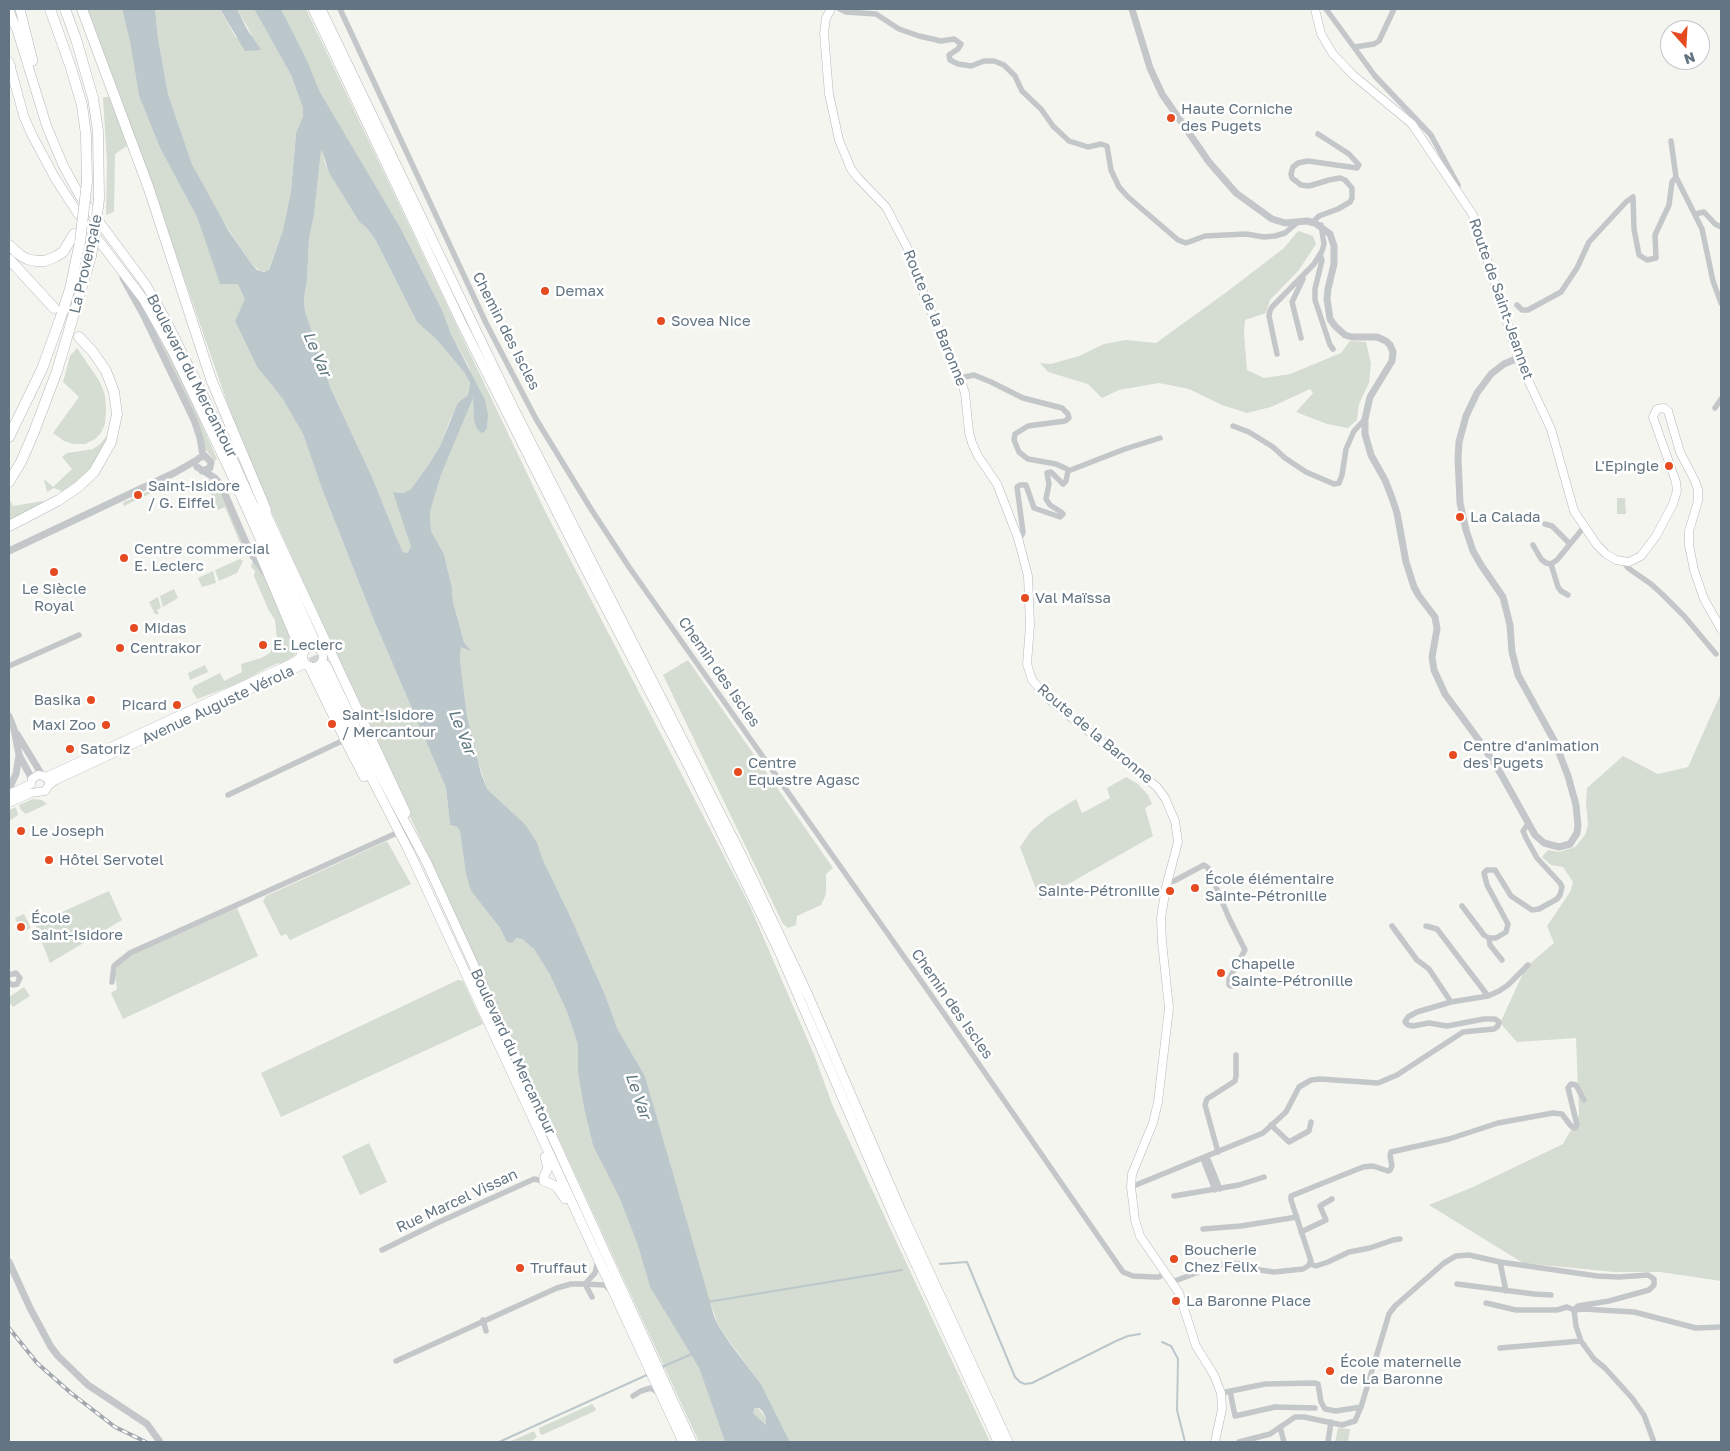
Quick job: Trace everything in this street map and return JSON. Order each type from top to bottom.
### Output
[{"type":"highway","name":"La Provençale","points":[[9,437],[42,369],[70,289],[77,238],[85,209],[87,182],[86,135],[82,105],[50,9]]},
{"type":"highway","name":"La Provençale","points":[[9,482],[34,432],[57,371],[90,256],[99,199],[98,131],[93,98],[82,57],[65,9]]},
{"type":"highway","points":[[82,9],[149,189],[211,379],[266,510]]},
{"type":"highway","points":[[9,245],[20,255],[36,261],[44,261],[63,252],[77,238]]},
{"type":"highway","points":[[9,259],[54,308]]},
{"type":"highway","points":[[9,526],[59,500],[78,487],[94,472],[111,442],[117,414],[114,392],[106,371],[79,336]]},
{"type":"main road","points":[[20,9],[47,127]]},
{"type":"main road","points":[[313,9],[461,322],[588,574],[691,771],[778,949],[894,1217],[998,1442]]},
{"type":"main road","points":[[321,9],[513,407],[740,852],[808,995],[902,1213],[1008,1442]]},
{"type":"main road","name":"Route de la Baronne","points":[[831,9],[826,18],[824,32],[829,100],[838,140],[851,169],[886,207],[909,251],[925,297],[965,393],[972,443],[978,456],[997,484],[1018,538],[1028,576],[1030,625],[1027,664],[1032,680],[1050,700],[1157,786],[1165,798],[1175,821],[1178,842],[1163,901],[1161,928],[1169,1008],[1158,1102],[1132,1174],[1131,1187],[1135,1220],[1140,1236],[1183,1300],[1196,1346],[1214,1375],[1221,1393],[1222,1409],[1216,1442]]},
{"type":"main road","name":"Route de Saint-Jeannet","points":[[1315,9],[1321,34],[1332,54],[1353,75],[1412,124],[1472,212],[1524,375],[1551,429],[1572,506],[1584,527],[1602,550],[1611,558],[1622,562]]},
{"type":"main road","name":"Boulevard du Mercantour","points":[[9,11],[17,30],[47,127],[62,165],[80,196],[146,286],[165,318],[191,369],[231,464],[311,642]]},
{"type":"main road","name":"Boulevard du Mercantour","points":[[9,64],[24,117],[41,153],[77,212],[144,300],[231,464]]},
{"type":"main road","points":[[1622,562],[1638,558],[1648,548],[1676,498],[1677,486],[1675,478],[1653,417],[1656,410],[1664,408],[1670,414],[1680,452],[1697,487],[1698,501],[1689,531],[1690,552],[1702,593],[1721,629]]},
{"type":"main road","points":[[231,464],[266,510],[397,795],[426,863]]},
{"type":"main road","points":[[231,464],[271,580],[296,636],[302,655],[344,740],[378,800],[400,832]]},
{"type":"main road","points":[[307,665],[316,666],[323,659],[322,639],[313,615]]},
{"type":"main road","points":[[302,655],[305,650],[312,647],[328,655],[367,732]]},
{"type":"main road","name":"Avenue Auguste Vérola","points":[[45,779],[285,666],[302,655]]},
{"type":"main road","name":"Avenue Auguste Vérola","points":[[45,779],[307,665]]},
{"type":"main road","name":"Boulevard du Mercantour","points":[[651,1364],[613,1292],[400,832],[356,748],[322,667],[426,863],[651,1364],[692,1442]]},
{"type":"main road","points":[[9,794],[32,782],[38,775],[45,779],[45,791],[36,792],[9,803]]},
{"type":"main road","points":[[32,782],[36,792]]},
{"type":"main road","points":[[541,1138],[542,1150],[548,1168],[544,1181],[556,1186],[562,1193],[571,1211],[578,1216]]},
{"type":"main road","name":"Boulevard du Mercantour","points":[[657,1377],[660,1395],[683,1442]]},
{"type":"street","name":"Chemin des Iscles","points":[[340,9],[486,323],[536,419],[591,509],[629,567],[936,1002],[1123,1272],[1133,1276],[1154,1277],[1159,1277],[1165,1273]]},
{"type":"street","points":[[840,9],[846,12],[876,14],[899,29],[918,36],[941,41],[954,39],[962,44],[950,55],[950,60],[958,64],[971,66],[984,61],[994,61],[1004,65],[1015,76],[1022,91],[1041,109],[1053,126],[1069,141],[1088,147],[1101,144],[1107,146],[1111,170],[1120,187],[1128,197],[1178,240],[1186,243],[1205,236],[1246,234],[1264,237],[1276,236],[1285,233],[1298,222]]},
{"type":"street","points":[[1132,9],[1155,80],[1173,111],[1209,162],[1236,193],[1251,206],[1279,222],[1313,222],[1330,234],[1334,246],[1334,264],[1327,299],[1330,319],[1339,332],[1352,337],[1382,339],[1390,345],[1393,352],[1392,361],[1370,397],[1365,419],[1367,445],[1392,498],[1412,581],[1419,596],[1436,617],[1437,629],[1432,657],[1436,675],[1445,694],[1501,774],[1535,835],[1544,843],[1559,847],[1570,844],[1577,833],[1576,805],[1566,770],[1559,750],[1518,675],[1512,652],[1510,625],[1503,598],[1474,551],[1466,530],[1460,503],[1458,458],[1461,430],[1483,383],[1495,370],[1509,361],[1518,358]]},
{"type":"street","points":[[1326,9],[1375,76],[1430,135],[1458,185],[1457,192]]},
{"type":"street","points":[[1355,47],[1374,44],[1379,41],[1394,9]]},
{"type":"street","points":[[1313,222],[1319,216],[1350,202],[1352,188],[1345,180],[1340,178],[1310,186],[1300,185],[1292,178],[1293,167],[1298,163],[1308,161],[1357,168],[1359,166],[1350,154],[1318,134]]},
{"type":"street","points":[[1670,142],[1676,177],[1704,235],[1713,282],[1721,304]]},
{"type":"street","points":[[1517,306],[1523,310],[1528,310],[1561,292],[1577,268],[1589,242],[1632,197],[1634,229],[1639,255],[1647,260],[1656,258],[1655,235],[1669,205],[1672,182],[1676,177]]},
{"type":"street","points":[[1695,214],[1704,212],[1715,224],[1721,227]]},
{"type":"street","points":[[1277,354],[1269,316],[1270,311],[1305,274],[1320,254],[1324,244],[1321,226]]},
{"type":"street","points":[[1320,254],[1322,260],[1315,289],[1316,300],[1330,345],[1333,349]]},
{"type":"street","points":[[115,262],[144,314],[194,420],[200,438],[200,463],[221,485],[250,552],[271,580]]},
{"type":"street","points":[[1301,338],[1292,302],[1305,274]]},
{"type":"street","points":[[960,378],[974,375],[1023,398],[1040,401],[1066,410],[1068,418],[1065,421],[1028,426],[1015,434],[1014,440],[1019,452],[1028,458],[1056,464],[1068,471]]},
{"type":"street","points":[[1715,408],[1721,399]]},
{"type":"street","points":[[1233,426],[1249,432],[1273,447],[1285,458],[1306,472],[1334,484],[1339,483],[1342,476],[1346,449],[1354,430],[1365,419]]},
{"type":"street","points":[[1068,471],[1124,448],[1160,438]]},
{"type":"street","points":[[9,551],[176,472],[200,463]]},
{"type":"street","points":[[1018,538],[1023,532],[1018,487],[1020,485],[1026,486],[1034,508],[1060,517],[1063,514],[1050,505],[1046,499],[1049,484],[1047,473],[1052,472],[1063,484],[1066,481],[1068,471]]},
{"type":"street","points":[[1545,524],[1552,526],[1570,543]]},
{"type":"street","points":[[1533,545],[1541,559],[1551,564],[1557,560],[1584,527]]},
{"type":"street","points":[[1622,562],[1652,584],[1684,616],[1716,654]]},
{"type":"street","points":[[1551,564],[1558,588],[1568,595]]},
{"type":"street","points":[[9,666],[79,635]]},
{"type":"street","points":[[9,716],[14,729],[19,755],[32,782]]},
{"type":"street","points":[[14,729],[45,779]]},
{"type":"street","points":[[228,795],[344,740]]},
{"type":"street","points":[[9,789],[16,774],[19,755]]},
{"type":"street","points":[[1462,906],[1484,935],[1489,938],[1503,935],[1508,929],[1508,924],[1486,885],[1484,873],[1487,870],[1495,870],[1512,896],[1532,910],[1539,909],[1557,899],[1562,891],[1560,883],[1531,849],[1523,831],[1528,824]]},
{"type":"street","points":[[112,982],[114,966],[130,953],[400,832]]},
{"type":"street","points":[[1167,882],[1174,881],[1204,865],[1208,868],[1245,950],[1229,979],[1229,985],[1275,982]]},
{"type":"street","points":[[1392,926],[1417,960],[1429,969],[1451,1002]]},
{"type":"street","points":[[1426,926],[1437,929],[1488,996]]},
{"type":"street","points":[[1489,938],[1490,945],[1502,960]]},
{"type":"street","points":[[1131,1187],[1263,1134],[1286,1112],[1299,1087],[1311,1080],[1378,1083],[1397,1075],[1463,1032],[1494,1029],[1498,1026],[1499,1022],[1495,1019],[1484,1019],[1447,1026],[1430,1023],[1413,1026],[1405,1022],[1408,1017],[1417,1012],[1451,1002],[1488,996],[1508,985],[1528,964]]},
{"type":"street","points":[[9,975],[13,972],[18,974],[20,980],[15,985],[9,983]]},
{"type":"street","points":[[1218,1152],[1205,1105],[1208,1099],[1235,1081],[1236,1055]]},
{"type":"street","points":[[1172,1282],[1215,1266],[1230,1263],[1244,1264],[1260,1270],[1274,1272],[1304,1269],[1311,1261],[1290,1200],[1291,1196],[1364,1167],[1373,1166],[1388,1171],[1392,1166],[1391,1152],[1449,1139],[1498,1123],[1553,1113],[1562,1114],[1571,1126],[1575,1128],[1578,1125],[1568,1088],[1571,1084],[1576,1085],[1584,1100]]},
{"type":"street","points":[[1272,1125],[1288,1142],[1309,1131],[1311,1122]]},
{"type":"street","points":[[1205,1158],[1217,1190]]},
{"type":"street","points":[[1174,1196],[1217,1190],[1264,1177]]},
{"type":"street","name":"Rue Marcel Vissan","points":[[382,1250],[534,1179],[544,1181]]},
{"type":"street","points":[[1301,1232],[1326,1220],[1320,1206],[1332,1199]]},
{"type":"street","points":[[1203,1229],[1241,1226],[1297,1217]]},
{"type":"street","points":[[1310,1264],[1316,1266],[1349,1252],[1400,1239]]},
{"type":"street","points":[[1239,1442],[1270,1434],[1295,1417],[1304,1417],[1342,1425],[1350,1423],[1358,1416],[1389,1314],[1444,1263],[1456,1256],[1469,1255],[1500,1262],[1597,1276],[1648,1275],[1654,1279],[1654,1286],[1649,1290],[1609,1301],[1578,1306],[1574,1310]]},
{"type":"street","points":[[585,1284],[595,1273],[598,1260]]},
{"type":"street","points":[[9,1262],[41,1329],[58,1356],[84,1382],[147,1424],[160,1442]]},
{"type":"street","points":[[1500,1262],[1506,1291]]},
{"type":"street","points":[[396,1360],[557,1288],[571,1284],[585,1284],[605,1286],[613,1292]]},
{"type":"street","points":[[585,1284],[592,1297]]},
{"type":"street","points":[[1457,1284],[1551,1295]]},
{"type":"street","points":[[1486,1303],[1516,1310],[1557,1310],[1567,1307],[1574,1310],[1634,1312],[1696,1328],[1721,1327]]},
{"type":"street","points":[[1574,1310],[1576,1326],[1581,1341],[1594,1359],[1605,1368],[1632,1398],[1644,1415],[1654,1442]]},
{"type":"street","points":[[483,1320],[486,1331]]},
{"type":"street","points":[[1500,1348],[1581,1341]]},
{"type":"street","points":[[1221,1393],[1265,1384],[1314,1383],[1318,1384],[1325,1409],[1336,1411],[1361,1407]]},
{"type":"street","points":[[633,1396],[651,1388],[660,1395]]},
{"type":"street","points":[[1230,1391],[1235,1416],[1275,1407],[1315,1408]]},
{"type":"street","points":[[1328,1442],[1332,1422]]},
{"type":"street","points":[[1280,1427],[1284,1442]]},
{"type":"shaded area","points":[[85,9],[122,9],[130,42],[139,96],[160,148],[197,217],[220,283],[239,284],[246,299],[235,321],[257,367],[282,398],[303,434],[322,489],[373,618],[446,788],[450,825],[457,827],[460,831],[471,891],[500,928],[507,941],[516,938],[522,939],[534,949],[550,975],[567,1012],[578,1045],[578,1073],[593,1146],[619,1197],[637,1243],[650,1287],[699,1368],[725,1442],[699,1442],[271,511],[239,437],[119,93]]},
{"type":"shaded area","points":[[155,9],[220,9],[236,38],[252,35],[237,9],[254,9],[291,75],[303,108],[303,116],[296,133],[291,191],[283,230],[268,272],[260,271],[251,263],[220,217],[192,164],[168,94]]},
{"type":"shaded area","points":[[281,9],[306,9],[545,511],[749,904],[815,1057],[832,1104],[990,1442],[790,1442],[761,1384],[719,1327],[706,1291],[645,1076],[617,1028],[606,997],[543,860],[537,842],[525,824],[487,789],[474,748],[467,716],[460,660],[461,647],[470,650],[464,642],[453,602],[452,588],[444,554],[431,531],[430,512],[441,475],[473,397],[474,421],[481,433],[469,367],[451,334],[443,312],[400,227],[320,92],[306,58]]},
{"type":"shaded area","points":[[103,97],[110,97],[127,146],[115,154],[114,212],[106,215],[107,162]]},
{"type":"shaded area","points":[[323,149],[324,160],[329,173],[360,223],[366,227],[375,239],[417,322],[437,340],[464,372],[470,383],[468,395],[460,401],[440,446],[429,464],[411,489],[404,493],[394,492],[411,547],[407,553],[403,552],[372,477],[331,389],[305,311],[304,298],[307,281],[309,239],[314,215],[321,151]]},
{"type":"shaded area","points":[[1298,231],[1313,236],[1316,244],[1299,270],[1270,300],[1266,313],[1245,320],[1244,334],[1247,370],[1264,378],[1290,374],[1341,353],[1350,341],[1366,342],[1371,364],[1369,383],[1359,404],[1357,420],[1348,428],[1327,424],[1296,412],[1313,393],[1310,389],[1271,407],[1247,413],[1222,405],[1189,389],[1159,383],[1119,390],[1102,398],[1088,384],[1048,372],[1040,363],[1051,364],[1079,356],[1104,344],[1126,340],[1156,343],[1284,248]]},
{"type":"shaded area","points":[[142,305],[177,368],[217,459],[215,461],[205,449],[196,421]]},
{"type":"shaded area","points":[[77,348],[100,382],[105,395],[105,424],[101,433],[95,439],[85,444],[73,444],[64,441],[53,433],[79,397],[63,382],[70,356]]},
{"type":"shaded area","points":[[110,432],[92,467],[64,492],[54,488],[47,492],[44,479],[53,487],[72,469],[62,457],[67,453],[93,449]]},
{"type":"shaded area","points":[[208,479],[221,491],[247,549],[240,543],[225,507],[218,510],[209,490],[206,488]]},
{"type":"shaded area","points":[[160,486],[164,487],[124,506],[124,502]]},
{"type":"shaded area","points":[[9,498],[13,506],[43,501],[41,506],[9,524]]},
{"type":"shaded area","points":[[1617,498],[1625,498],[1626,514],[1617,514]]},
{"type":"shaded area","points":[[240,559],[243,561],[237,573],[219,581],[215,570]]},
{"type":"shaded area","points":[[253,560],[269,584],[297,647],[295,655],[282,664],[278,663],[240,683],[197,699],[192,690],[194,686],[220,673],[224,681],[242,672],[241,664],[270,653],[277,638],[275,620],[269,611],[254,576],[255,571],[251,567]]},
{"type":"shaded area","points":[[213,571],[216,583],[202,587],[198,578]]},
{"type":"shaded area","points":[[174,589],[178,598],[163,607],[160,596]]},
{"type":"shaded area","points":[[158,597],[161,608],[157,610],[159,614],[155,614],[149,602]]},
{"type":"shaded area","name":"Centre Equestre Agasc","points":[[688,660],[833,868],[826,874],[826,894],[821,905],[797,916],[796,925],[788,928],[783,924],[663,675]]},
{"type":"shaded area","points":[[205,665],[208,672],[190,680],[188,673]]},
{"type":"shaded area","points":[[1721,693],[1721,1281],[1660,1272],[1614,1272],[1523,1263],[1429,1205],[1473,1187],[1563,1144],[1579,1115],[1576,1038],[1517,1042],[1500,1023],[1526,967],[1554,943],[1547,926],[1570,892],[1573,882],[1563,867],[1551,865],[1542,857],[1548,850],[1559,852],[1575,847],[1585,835],[1588,825],[1587,788],[1623,756],[1658,774],[1688,767]]},
{"type":"shaded area","points":[[1126,777],[1138,784],[1148,795],[1152,804],[1145,808],[1153,836],[1040,900],[1020,847],[1031,831],[1047,817],[1076,799],[1082,813],[1110,798],[1107,788]]},
{"type":"shaded area","points":[[33,799],[42,800],[47,804],[26,814],[19,805]]},
{"type":"shaded area","points":[[16,807],[18,815],[9,821],[9,810]]},
{"type":"shaded area","points":[[387,841],[411,884],[290,940],[286,934],[281,936],[263,901],[266,896]]},
{"type":"shaded area","points":[[109,891],[122,920],[50,963],[35,924]]},
{"type":"shaded area","points":[[237,908],[258,956],[123,1019],[111,993],[117,989],[115,976],[117,967],[124,960],[133,954]]},
{"type":"shaded area","points":[[24,914],[31,928],[21,932],[15,918]]},
{"type":"shaded area","points":[[458,980],[463,981],[483,1024],[281,1117],[261,1073]]},
{"type":"shaded area","points":[[24,987],[30,996],[13,1007],[9,1002],[9,997]]},
{"type":"shaded area","points":[[369,1143],[387,1182],[360,1195],[342,1156]]},
{"type":"shaded area","points":[[592,1404],[596,1409],[595,1411],[542,1435],[540,1434],[539,1428]]},
{"type":"shaded area","points":[[757,1407],[766,1418],[766,1425],[753,1413]]},
{"type":"shaded area","points":[[1338,1428],[1350,1429],[1348,1442],[1335,1442]]},
{"type":"shaded area","points":[[534,1431],[537,1437],[529,1442],[509,1442]]},
{"type":"water","name":"Le Var","points":[[122,9],[155,9],[168,94],[192,164],[228,230],[257,270],[264,272],[269,270],[283,230],[291,191],[296,133],[303,116],[303,108],[291,75],[254,9],[281,9],[306,58],[320,92],[400,227],[485,400],[488,415],[487,428],[481,433],[477,429],[474,421],[473,398],[441,475],[430,512],[431,531],[444,554],[452,588],[453,602],[464,642],[471,651],[461,647],[460,660],[467,716],[481,773],[487,789],[525,824],[537,842],[543,860],[606,997],[617,1028],[645,1076],[714,1316],[732,1346],[761,1384],[790,1442],[725,1442],[699,1368],[650,1287],[637,1243],[619,1197],[593,1146],[578,1073],[578,1045],[567,1012],[550,975],[534,949],[522,939],[516,938],[512,943],[507,942],[500,928],[471,891],[466,873],[460,831],[457,827],[450,825],[446,788],[373,618],[322,489],[303,434],[282,398],[257,367],[235,321],[245,299],[238,284],[220,284],[197,217],[160,148],[139,96],[130,42]],"holes":[[[322,150],[329,173],[360,223],[366,227],[375,239],[417,322],[437,340],[464,372],[470,383],[468,395],[457,405],[440,446],[429,464],[411,489],[404,493],[393,492],[411,547],[407,553],[403,552],[372,477],[331,389],[305,311],[304,298],[307,281],[309,239]],[[755,1408],[759,1408],[763,1412],[766,1418],[766,1425],[753,1413]]]},
{"type":"water","points":[[220,9],[237,9],[261,50],[245,51]]},
{"type":"waterway","points":[[940,1264],[967,1262],[1015,1377],[1025,1384],[1032,1383],[1116,1341],[1140,1334]]},
{"type":"waterway","points":[[707,1302],[902,1270]]},
{"type":"waterway","points":[[1162,1342],[1171,1346],[1178,1359],[1177,1410],[1185,1442]]},
{"type":"waterway","points":[[662,1367],[692,1354]]},
{"type":"waterway","points":[[499,1442],[649,1374]]},
{"type":"tunnel","points":[[315,641],[326,665]]},
{"type":"tunnel","points":[[307,644],[318,668]]},
{"type":"railway","points":[[9,1328],[37,1363],[71,1393],[115,1427],[146,1442]]},
{"type":"place","name":"Haute Corniche des Pugets","points":[[1171,118]]},
{"type":"place","name":"Demax","points":[[545,291]]},
{"type":"place","name":"Sovea Nice","points":[[661,321]]},
{"type":"place","name":"L'Epingle","points":[[1669,466]]},
{"type":"place","name":"Saint-Isidore / G. Eiffel","points":[[138,495]]},
{"type":"place","name":"La Calada","points":[[1460,517]]},
{"type":"place","name":"Centre commercial E. Leclerc","points":[[124,558]]},
{"type":"place","name":"Le Siècle Royal","points":[[54,572]]},
{"type":"place","name":"Val Maïssa","points":[[1025,598]]},
{"type":"place","name":"Midas","points":[[134,628]]},
{"type":"place","name":"E. Leclerc","points":[[263,645]]},
{"type":"place","name":"Centrakor","points":[[120,648]]},
{"type":"place","name":"Basika","points":[[91,700]]},
{"type":"place","name":"Picard","points":[[177,705]]},
{"type":"place","name":"Saint-Isidore / Mercantour","points":[[332,724]]},
{"type":"place","name":"Maxi Zoo","points":[[106,725]]},
{"type":"place","name":"Satoriz","points":[[70,749]]},
{"type":"place","name":"Centre d'animation des Pugets","points":[[1453,755]]},
{"type":"place","name":"Centre Equestre Agasc","points":[[738,772]]},
{"type":"place","name":"Le Joseph","points":[[21,831]]},
{"type":"place","name":"Hôtel Servotel","points":[[49,860]]},
{"type":"place","name":"École élémentaire Sainte-Pétronille","points":[[1195,888]]},
{"type":"place","name":"Sainte-Pétronille","points":[[1170,891]]},
{"type":"place","name":"École Saint-Isidore","points":[[21,927]]},
{"type":"place","name":"Chapelle Sainte-Pétronille","points":[[1221,973]]},
{"type":"place","name":"Boucherie Chez Felix","points":[[1174,1259]]},
{"type":"place","name":"Truffaut","points":[[520,1268]]},
{"type":"place","name":"La Baronne Place","points":[[1176,1301]]},
{"type":"place","name":"École maternelle de La Baronne","points":[[1330,1371]]}]
